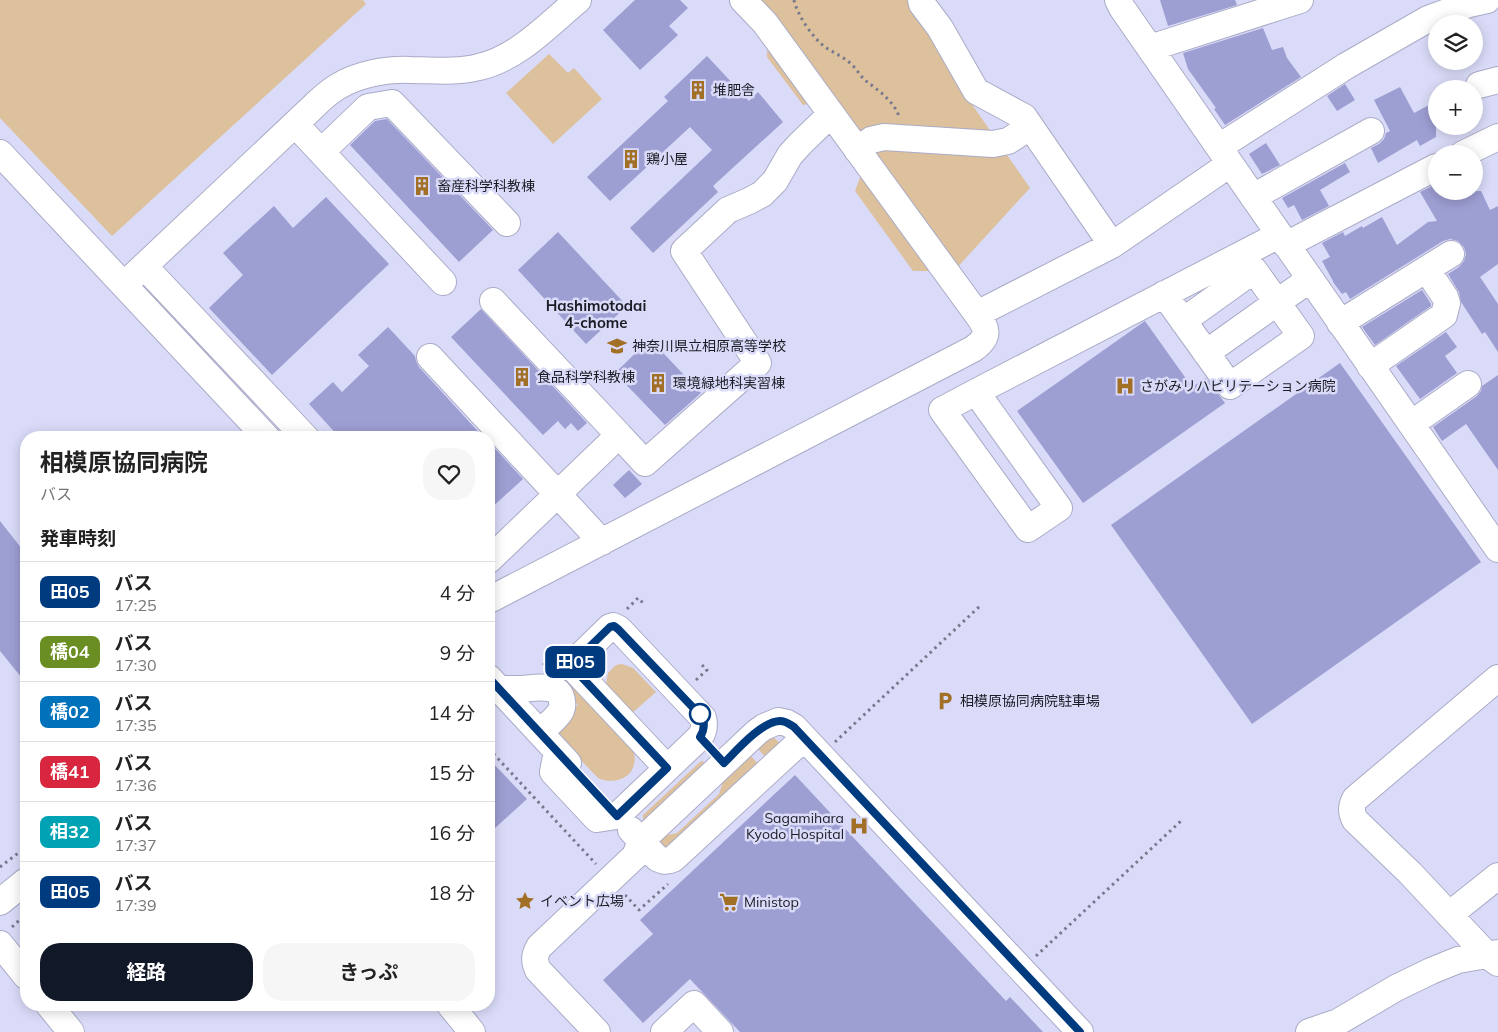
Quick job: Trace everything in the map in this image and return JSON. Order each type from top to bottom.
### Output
[{"type":"street","points":[[124,285],[314,106],[337,87],[357,78],[382,71],[452,71],[479,67],[504,58],[526,44],[578,0]]},
{"type":"street","points":[[495,597],[974,349],[984,339],[986,334],[984,324],[977,314],[765,23],[743,0]]},
{"type":"street","points":[[921,0],[940,28],[976,91],[1024,117],[1112,245]]},
{"type":"street","points":[[1118,0],[1282,240],[1495,540]]},
{"type":"street","points":[[1150,48],[1300,0]]},
{"type":"street","points":[[977,314],[1112,245],[1224,156],[1346,66],[1428,19],[1468,4],[1487,0]]},
{"type":"street","points":[[321,152],[368,107],[392,103],[507,223]]},
{"type":"street","points":[[493,301],[645,463],[758,363],[684,251],[728,210],[762,194],[775,181],[790,155],[831,114]]},
{"type":"street","points":[[295,124],[443,282]]},
{"type":"street","points":[[857,150],[871,140],[884,137],[993,144],[1008,141],[1030,126]]},
{"type":"street","points":[[1253,197],[1371,131]]},
{"type":"street","points":[[1482,145],[1498,137]]},
{"type":"street","points":[[0,153],[260,431]]},
{"type":"street","points":[[976,392],[1059,508],[1028,529],[942,410],[976,392],[1164,294],[1428,171]]},
{"type":"street","points":[[1340,323],[1451,254]]},
{"type":"street","points":[[144,266],[299,431]]},
{"type":"street","points":[[1164,294],[1183,321],[1230,386],[1301,336],[1254,270],[1183,321]]},
{"type":"street","points":[[1370,366],[1444,315],[1447,303],[1445,297],[1427,270]]},
{"type":"street","points":[[1206,353],[1310,279]]},
{"type":"street","points":[[430,356],[602,542]]},
{"type":"street","points":[[1411,424],[1468,384]]},
{"type":"street","points":[[495,554],[619,435]]},
{"type":"street","points":[[617,816],[700,737],[704,732],[705,724],[703,718],[618,629],[614,626],[610,627],[575,661],[575,670],[667,768]]},
{"type":"street","points":[[1494,957],[1449,915],[1410,873],[1355,820],[1352,814],[1352,804],[1355,799],[1498,678]]},
{"type":"street","points":[[495,683],[519,689],[551,688],[559,693],[563,700],[562,710],[557,716],[548,742]]},
{"type":"street","points":[[495,684],[617,816],[662,861],[673,859],[804,738]]},
{"type":"street","points":[[597,1032],[538,970],[534,961],[539,947],[635,856],[641,841],[757,732],[778,721],[787,722],[794,727],[1080,1032]]},
{"type":"street","points":[[700,737],[724,763]]},
{"type":"street","points":[[1449,915],[1498,876]]},
{"type":"street","points":[[0,902],[20,886]]},
{"type":"street","points":[[5,936],[20,965]]},
{"type":"street","points":[[1309,1032],[1338,1022],[1396,988],[1458,960],[1494,957]]},
{"type":"street","points":[[664,1032],[694,1004],[720,1032]]},
{"type":"street","points":[[54,1011],[71,1032]]},
{"type":"street","points":[[455,1011],[472,1032]]},
{"type":"path","points":[[794,0],[801,19],[823,45],[851,63],[863,79],[880,92],[897,112],[900,123],[899,138]]},
{"type":"path","points":[[623,613],[638,598],[645,605]]},
{"type":"path","points":[[830,747],[981,606]]},
{"type":"path","points":[[692,684],[707,670],[702,665]]},
{"type":"path","points":[[495,755],[598,866]]},
{"type":"path","points":[[1036,957],[1182,820]]},
{"type":"path","points":[[0,867],[20,852]]},
{"type":"path","points":[[623,893],[639,910],[674,877]]},
{"type":"path","points":[[5,936],[20,920]]},
{"type":"shaded area","points":[[0,0],[363,0],[366,4],[112,236],[0,118]]},
{"type":"shaded area","points":[[758,0],[915,0],[969,100],[1030,188],[954,271],[913,271],[855,191],[869,154],[829,100],[803,105],[767,57],[769,14]]},
{"type":"shaded area","points":[[549,54],[568,73],[574,68],[602,99],[553,144],[506,93]]},
{"type":"shaded area","points":[[555,659],[626,735],[635,758],[631,772],[626,776],[613,781],[598,778],[552,730],[578,705],[544,670]]},
{"type":"shaded area","points":[[622,664],[633,668],[656,692],[631,714],[606,684],[608,673],[616,665]]},
{"type":"shaded area","points":[[772,736],[781,744],[769,761],[757,748]]},
{"type":"shaded area","points":[[750,755],[762,768],[669,854],[658,840],[662,836],[677,833],[719,794],[724,779]]},
{"type":"shaded area","points":[[703,761],[705,764],[643,820],[643,815]]},
{"type":"building","points":[[635,0],[680,0],[688,8],[669,26],[678,35],[640,70],[603,30]]},
{"type":"building","points":[[1160,0],[1235,0],[1237,5],[1168,26]]},
{"type":"building","points":[[1263,28],[1272,50],[1283,47],[1287,58],[1301,77],[1225,125],[1214,109],[1216,108],[1188,69],[1183,53]]},
{"type":"building","points":[[707,56],[749,101],[758,92],[783,122],[713,186],[718,192],[653,253],[630,228],[712,150],[690,127],[610,201],[587,177],[668,101],[664,97]]},
{"type":"building","points":[[1345,84],[1355,100],[1337,111],[1327,96]]},
{"type":"building","points":[[1400,87],[1414,113],[1428,106],[1428,135],[1436,135],[1436,137],[1420,146],[1417,140],[1378,163],[1371,148],[1379,144],[1384,139],[1386,133],[1390,131],[1374,100]]},
{"type":"building","name":"畜産科学科教棟","points":[[387,119],[493,230],[459,262],[350,145],[375,121]]},
{"type":"building","points":[[1266,143],[1280,165],[1262,174],[1249,154]]},
{"type":"building","points":[[1345,163],[1350,172],[1320,190],[1329,206],[1302,220],[1294,205],[1288,208],[1282,198]]},
{"type":"building","points":[[1428,188],[1428,200],[1483,200],[1483,195],[1490,210],[1498,206],[1498,264],[1480,277],[1498,304],[1498,352],[1485,332],[1482,334],[1461,302],[1459,292],[1448,274],[1459,267],[1464,261],[1466,254],[1464,247],[1458,241],[1450,239],[1443,241],[1350,299],[1346,292],[1342,294],[1333,282],[1322,261],[1330,257],[1322,243],[1343,232],[1345,236],[1382,217],[1397,245],[1428,222],[1437,221],[1420,192]]},
{"type":"building","points":[[326,197],[389,264],[272,375],[209,308],[243,275],[223,253],[274,206],[293,228]]},
{"type":"building","points":[[558,232],[627,306],[586,344],[518,270]]},
{"type":"building","points":[[1422,290],[1431,306],[1375,345],[1362,327]]},
{"type":"building","name":"食品科学科教棟","points":[[481,309],[587,423],[578,431],[571,423],[565,429],[558,421],[543,435],[451,337]]},
{"type":"building","points":[[1145,321],[1192,387],[1206,378],[1225,403],[1083,503],[1017,411]]},
{"type":"building","points":[[388,327],[415,356],[419,367],[478,431],[334,431],[309,404],[333,382],[342,392],[369,366],[358,355]]},
{"type":"building","points":[[1446,332],[1457,347],[1445,356],[1457,373],[1420,399],[1396,366]]},
{"type":"building","name":"環境緑地科実習棟","points":[[650,339],[701,393],[665,425],[615,373]]},
{"type":"building","points":[[1340,363],[1481,562],[1252,724],[1111,525]]},
{"type":"building","points":[[1498,375],[1498,470],[1466,424],[1442,441],[1433,427],[1477,396],[1482,386]]},
{"type":"building","points":[[495,449],[523,479],[495,505]]},
{"type":"building","points":[[629,470],[642,484],[625,498],[613,485]]},
{"type":"building","points":[[0,521],[20,546],[20,676],[0,651]]},
{"type":"building","points":[[495,765],[527,799],[495,828]]},
{"type":"building","points":[[795,775],[1006,1001],[1010,997],[1043,1032],[740,1032],[690,979],[643,1023],[603,980],[653,934],[640,920]]},
{"type":"bus line","name":"田05","points":[[495,684],[617,816],[667,768],[575,670],[575,661],[610,627],[614,626],[618,629],[703,718],[705,724],[704,732],[700,737],[724,763],[764,727],[778,721],[787,722],[794,727],[1080,1032]]},
{"type":"place","name":"堆肥舎","points":[[698,90]]},
{"type":"place","name":"鶏小屋","points":[[631,159]]},
{"type":"place","name":"畜産科学科教棟","points":[[422,186]]},
{"type":"place","name":"神奈川県立相原高等学校","points":[[617,346]]},
{"type":"place","name":"食品科学科教棟","points":[[522,377]]},
{"type":"place","name":"環境緑地科実習棟","points":[[658,383]]},
{"type":"place","name":"さがみリハビリテーション病院","points":[[1125,386]]},
{"type":"place","name":"相模原協同病院駐車場","points":[[945,701]]},
{"type":"place","name":"Sagamihara Kyodo Hospital","points":[[859,826]]},
{"type":"place","name":"イベント広場","points":[[525,901]]},
{"type":"place","name":"Ministop","points":[[729,902]]},
{"type":"district","name":"Hashimotodai 4-chome","points":[[596,314]]}]
